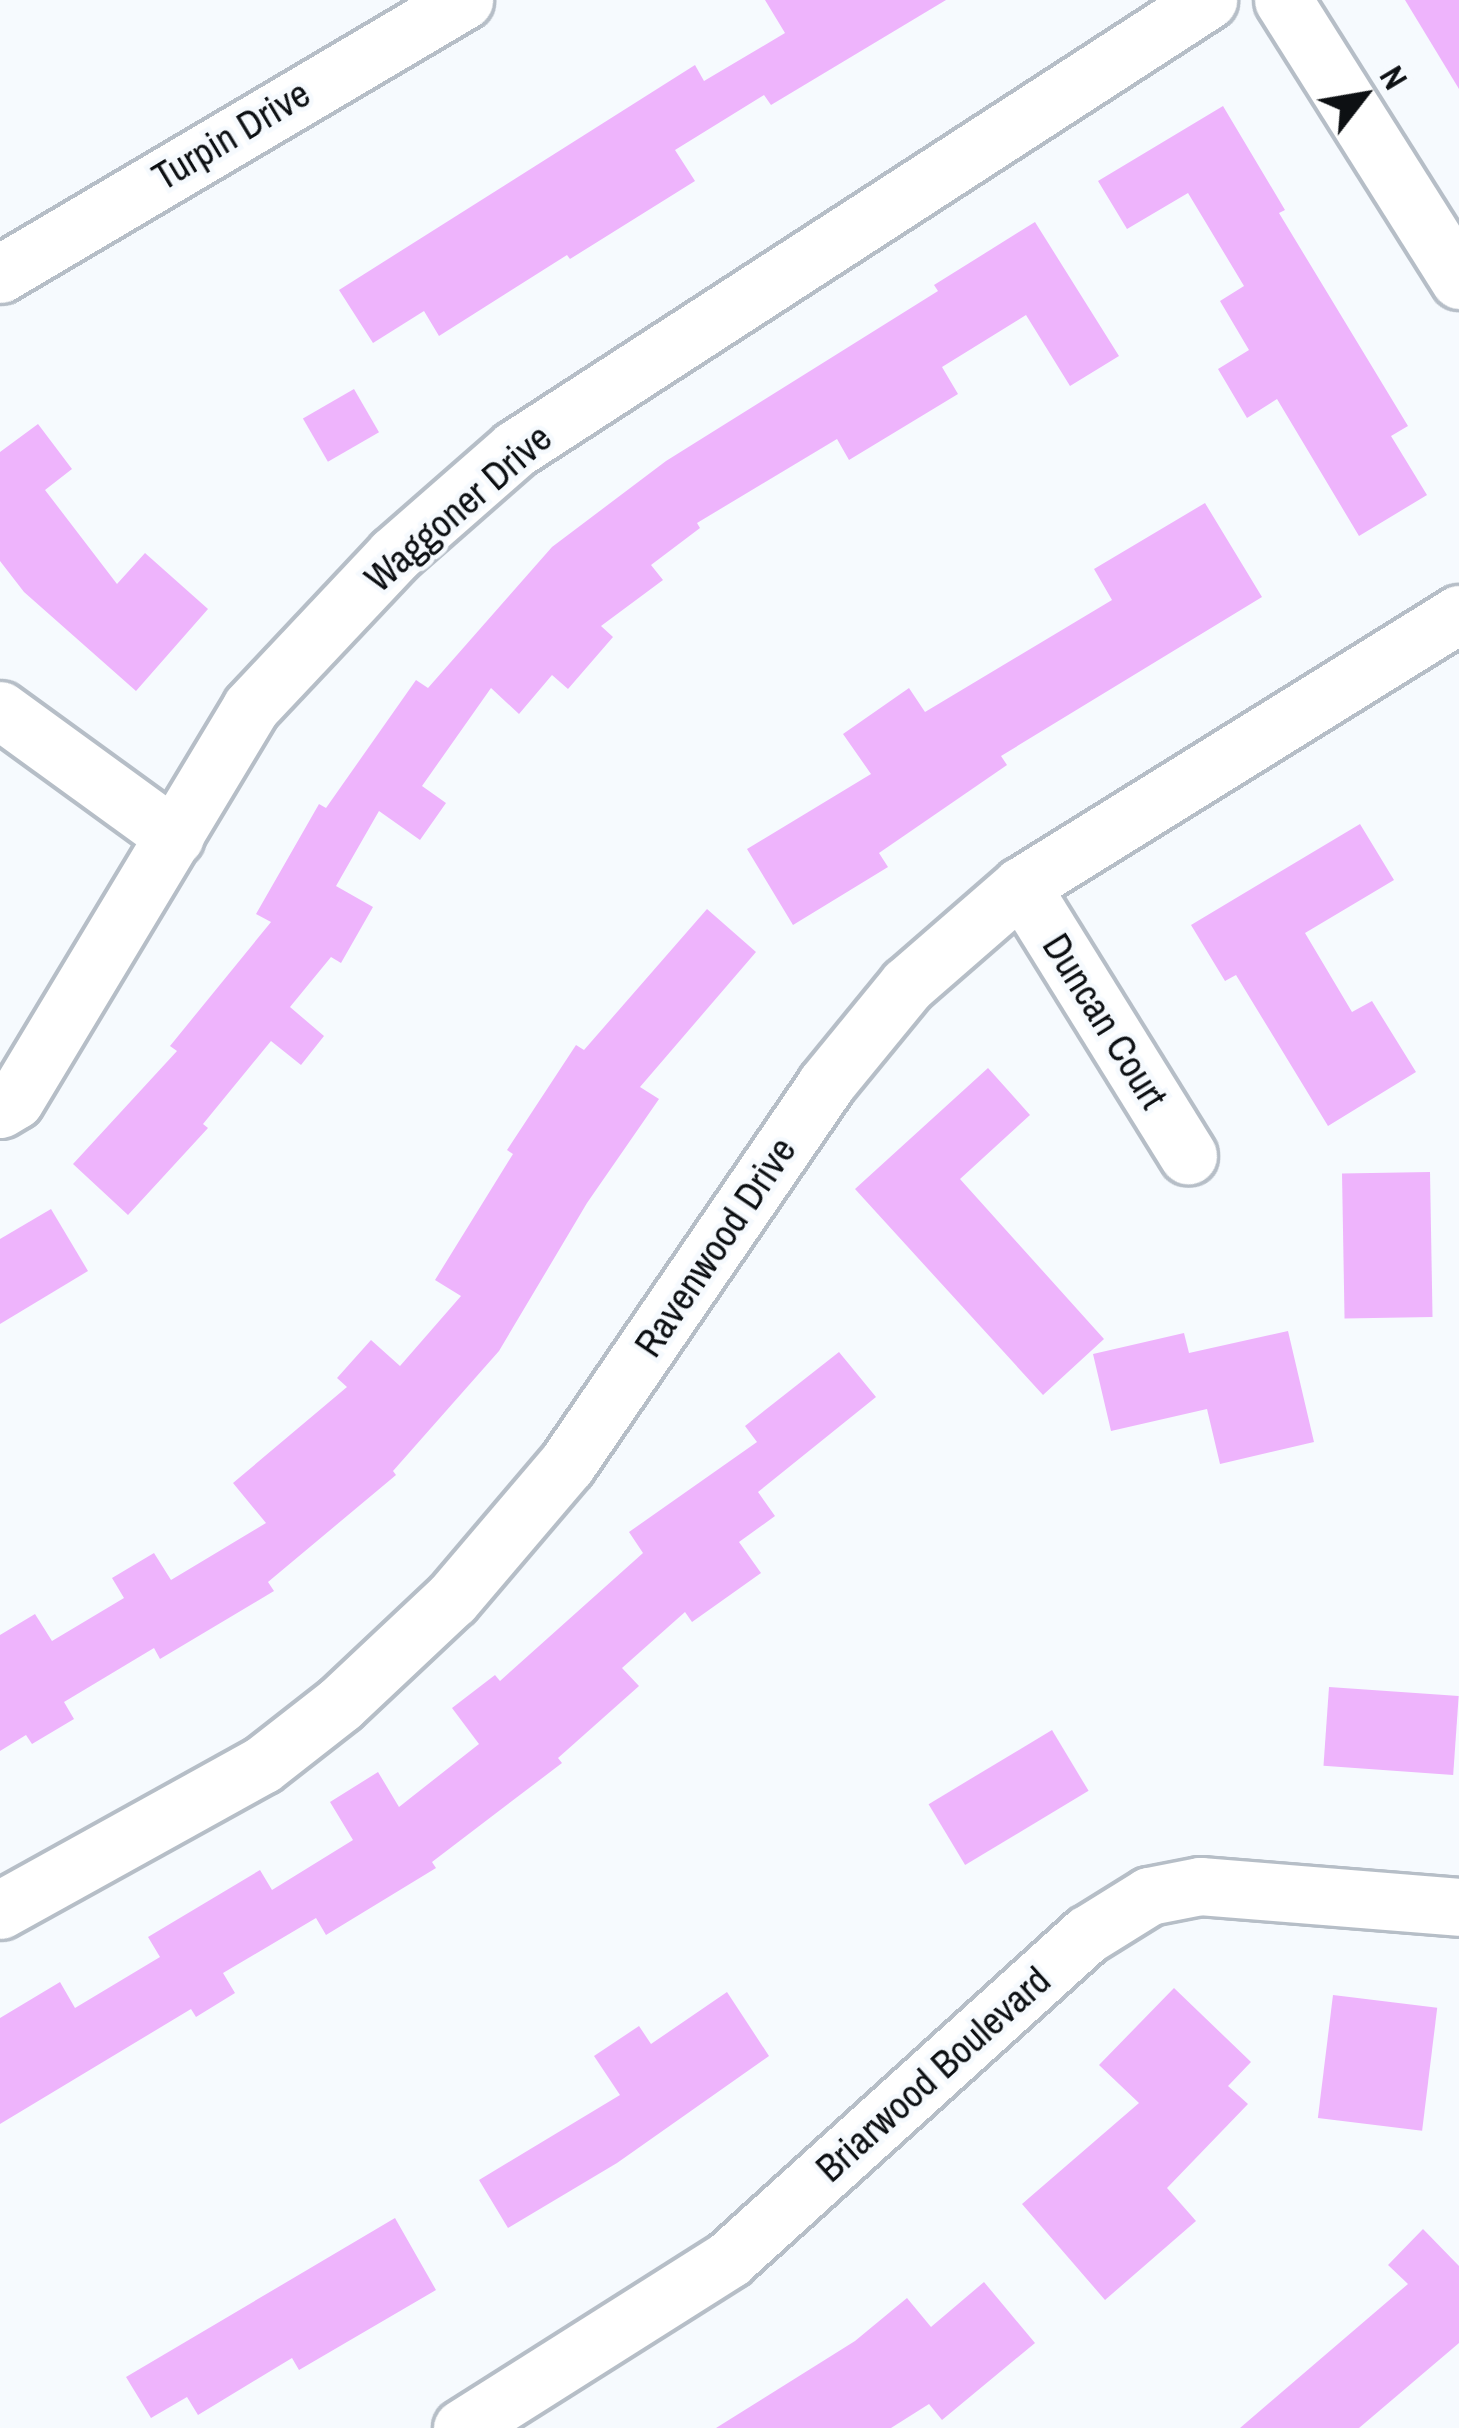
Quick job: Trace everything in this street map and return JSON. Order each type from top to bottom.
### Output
[{"type":"street","name":"Turpin Drive","points":[[0,274],[464,0]]},
{"type":"street","name":"Waggoner Drive","points":[[0,1109],[15,1100],[250,707],[394,555],[515,449],[1208,0]]},
{"type":"street","points":[[1283,0],[1459,280]]},
{"type":"street","name":"Ravenwood Drive","points":[[0,1910],[262,1765],[340,1704],[452,1599],[568,1464],[826,1084],[907,985],[1022,886],[1459,614]]},
{"type":"street","points":[[0,710],[175,837]]},
{"type":"street","name":"Duncan Court","points":[[1022,886],[1188,1155]]},
{"type":"street","name":"Briarwood Boulevard","points":[[462,2428],[729,2258],[1088,1934],[1149,1897],[1200,1886],[1459,1907]]},
{"type":"building","points":[[765,0],[946,0],[771,105],[764,95],[675,150],[695,181],[570,259],[567,255],[439,336],[424,311],[373,343],[339,290],[695,65],[704,81],[785,33]]},
{"type":"building","points":[[1405,0],[1459,0],[1459,89]]},
{"type":"building","points":[[1223,106],[1285,210],[1279,213],[1408,426],[1391,436],[1427,495],[1359,536],[1277,399],[1247,418],[1218,369],[1249,350],[1220,301],[1244,286],[1188,193],[1127,229],[1098,181]]},
{"type":"building","points":[[1035,222],[1119,356],[1070,386],[1026,315],[942,367],[958,394],[849,460],[837,439],[697,523],[700,528],[651,565],[663,580],[601,626],[613,637],[568,689],[552,675],[519,714],[491,688],[422,786],[446,803],[420,840],[379,811],[336,886],[373,907],[341,963],[331,957],[290,1007],[324,1036],[301,1065],[271,1041],[203,1124],[208,1128],[128,1215],[73,1164],[177,1051],[170,1046],[271,922],[256,914],[319,804],[326,808],[416,680],[428,688],[552,547],[666,461],[938,291],[934,285]]},
{"type":"building","points":[[354,389],[379,432],[328,462],[303,419]]},
{"type":"building","points":[[38,424],[72,469],[45,490],[117,584],[145,553],[208,609],[136,691],[24,592],[0,561],[0,452]]},
{"type":"building","points":[[1205,503],[1262,597],[1001,756],[1007,765],[879,853],[888,867],[793,925],[747,849],[871,774],[843,734],[909,688],[925,712],[1112,600],[1094,569]]},
{"type":"building","points":[[1360,824],[1394,880],[1305,933],[1352,1012],[1372,1001],[1416,1072],[1328,1126],[1236,975],[1225,981],[1191,925]]},
{"type":"building","points":[[707,909],[756,952],[640,1087],[659,1099],[587,1203],[499,1351],[393,1471],[396,1475],[268,1582],[274,1591],[160,1659],[154,1648],[64,1702],[74,1719],[32,1744],[26,1735],[0,1751],[0,1635],[35,1614],[52,1641],[124,1598],[112,1578],[154,1553],[171,1580],[266,1523],[233,1483],[347,1387],[337,1378],[371,1340],[400,1366],[461,1296],[435,1280],[513,1154],[507,1150],[576,1045],[584,1050]]},
{"type":"building","points":[[988,1068],[1030,1115],[960,1179],[1104,1339],[1043,1395],[855,1189]]},
{"type":"building","points":[[1430,1172],[1433,1317],[1345,1319],[1342,1174]]},
{"type":"building","points":[[51,1209],[88,1271],[0,1324],[0,1239]]},
{"type":"building","points":[[1288,1331],[1314,1442],[1220,1464],[1207,1409],[1111,1431],[1093,1354],[1184,1333],[1189,1353]]},
{"type":"building","points":[[839,1352],[876,1397],[758,1492],[775,1516],[739,1542],[761,1573],[692,1622],[685,1612],[622,1668],[639,1686],[558,1758],[562,1763],[432,1862],[436,1868],[326,1935],[316,1918],[223,1973],[235,1993],[196,2017],[191,2009],[0,2124],[0,2018],[60,1982],[75,2008],[160,1957],[148,1937],[260,1870],[272,1890],[353,1840],[330,1802],[378,1772],[399,1807],[479,1744],[452,1708],[495,1675],[500,1681],[643,1553],[629,1532],[757,1442],[745,1426]]},
{"type":"building","points":[[1329,1687],[1459,1696],[1453,1775],[1323,1766]]},
{"type":"building","points":[[1052,1730],[1089,1791],[965,1865],[929,1804]]},
{"type":"building","points":[[1174,1988],[1251,2062],[1228,2086],[1248,2104],[1167,2188],[1196,2221],[1105,2300],[1022,2204],[1139,2103],[1099,2065]]},
{"type":"building","points":[[727,1992],[769,2056],[617,2163],[508,2228],[479,2180],[620,2095],[594,2056],[639,2026],[651,2044]]},
{"type":"building","points":[[1333,1995],[1437,2008],[1422,2131],[1318,2118]]},
{"type":"building","points":[[395,2218],[436,2290],[299,2370],[292,2358],[198,2415],[187,2397],[151,2418],[126,2377]]},
{"type":"building","points":[[1423,2229],[1459,2266],[1459,2343],[1359,2428],[1240,2428],[1408,2284],[1388,2265]]},
{"type":"building","points":[[984,2282],[1035,2343],[942,2420],[929,2404],[891,2428],[716,2428],[855,2341],[907,2298],[931,2327]]}]
